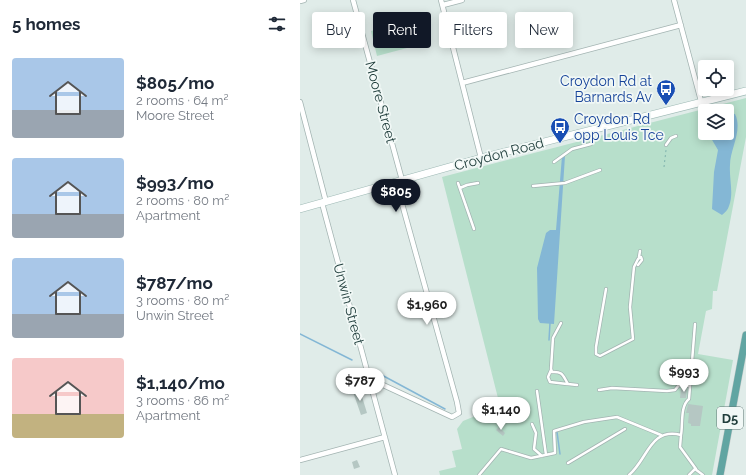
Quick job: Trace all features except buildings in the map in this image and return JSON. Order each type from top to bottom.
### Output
[{"type":"main road","name":"Croydon Road","points":[[300,209],[481,158],[701,101],[746,91]]},
{"type":"main road","name":"D5","points":[[720,475],[746,335]]},
{"type":"street","points":[[300,1],[304,0]]},
{"type":"street","name":"Moore Street","points":[[353,0],[459,413],[452,417],[368,378]]},
{"type":"street","points":[[462,0],[442,3],[481,158]]},
{"type":"street","points":[[674,0],[701,101]]},
{"type":"street","points":[[462,84],[681,25]]},
{"type":"street","name":"Unwin Street","points":[[300,102],[368,378],[395,475]]},
{"type":"street","points":[[300,460],[385,437]]},
{"type":"lane","points":[[666,145],[671,138],[676,136]]},
{"type":"lane","points":[[554,162],[572,149],[591,144]]},
{"type":"lane","points":[[533,186],[565,183],[600,170]]},
{"type":"lane","points":[[458,183],[474,229]]},
{"type":"lane","points":[[460,188],[467,184],[478,183]]},
{"type":"lane","points":[[606,290],[596,348],[596,354],[600,356],[634,338],[630,307],[634,267],[640,251]]},
{"type":"lane","points":[[638,265],[642,258],[639,257]]},
{"type":"lane","points":[[561,323],[553,338],[551,369],[548,380],[554,383],[577,385]]},
{"type":"lane","points":[[695,324],[689,399],[686,401],[683,414],[684,422],[680,447],[696,469],[703,475]]},
{"type":"lane","points":[[551,369],[552,372],[559,371],[564,375],[568,384]]},
{"type":"lane","points":[[599,390],[612,388],[642,391],[651,389],[667,391],[675,390],[679,385],[690,386]]},
{"type":"lane","points":[[537,391],[546,455]]},
{"type":"lane","points":[[479,475],[501,449],[526,458],[546,455],[556,452],[554,431],[608,418],[617,417],[660,435],[670,433],[681,435]]},
{"type":"lane","points":[[532,424],[536,433],[534,449],[542,456]]},
{"type":"lane","points":[[568,463],[625,429]]},
{"type":"lane","points":[[630,475],[637,468],[647,451],[660,435]]},
{"type":"lane","points":[[689,475],[692,470],[696,469]]},
{"type":"path","points":[[664,167],[666,145]]},
{"type":"green space","points":[[375,48],[407,48],[377,56]]},
{"type":"green space","points":[[746,98],[746,137],[717,291],[713,291],[712,309],[706,311],[698,354],[733,360],[712,475],[440,475],[439,471],[456,467],[452,451],[462,449],[457,429],[463,421],[500,406],[442,177],[698,110],[698,140],[734,140],[734,104],[723,104]]},
{"type":"water","points":[[735,114],[738,126],[731,159],[730,201],[728,209],[722,215],[712,209],[714,172],[718,150],[712,140],[734,140]]},
{"type":"water","points":[[562,156],[565,156],[554,324],[540,323],[538,319],[537,268],[546,233],[550,230],[556,230]]},
{"type":"waterway","points":[[549,340],[550,323]]},
{"type":"waterway","points":[[300,334],[352,360]]},
{"type":"waterway","points":[[378,373],[445,409]]},
{"type":"waterway","points":[[557,432],[560,454]]},
{"type":"place","name":"Croydon Rd at Barnards Av","points":[[666,106]]},
{"type":"place","name":"Croydon Rd opp Louis Tce","points":[[560,144]]}]
